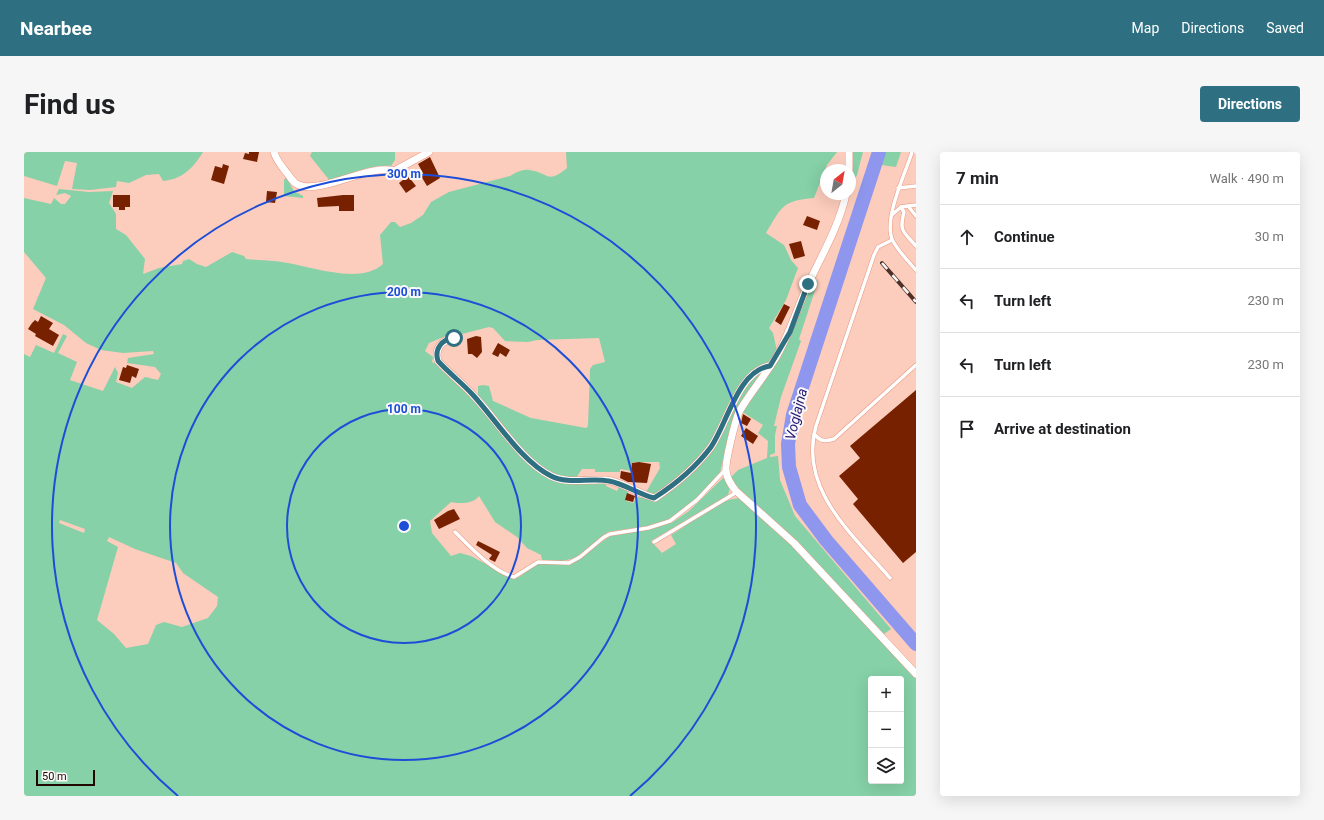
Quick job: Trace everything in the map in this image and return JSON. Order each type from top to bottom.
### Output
[{"type":"street","points":[[274,152],[281,165],[295,183],[311,186],[332,183],[387,168],[394,171],[408,165],[429,152]]},
{"type":"street","points":[[849,152],[849,164]]},
{"type":"street","points":[[844,200],[841,213],[803,297],[790,332],[770,366],[745,401],[736,420],[725,470],[729,482],[737,492],[794,543],[916,674]]},
{"type":"street","points":[[454,338],[446,339],[442,342],[438,348],[438,361],[474,395],[517,446],[542,471],[553,477],[564,480],[608,480],[621,484],[643,495],[654,498],[667,490],[696,464],[711,446],[741,389],[757,370],[770,366]]},
{"type":"lane","points":[[912,152],[898,188],[892,215],[892,240],[916,270]]},
{"type":"lane","points":[[898,188],[916,186]]},
{"type":"lane","points":[[892,215],[901,207],[916,205]]},
{"type":"lane","points":[[908,206],[916,216]]},
{"type":"lane","points":[[901,207],[904,212],[901,226],[903,231],[916,246]]},
{"type":"lane","points":[[890,578],[829,506],[816,479],[813,454],[814,434],[874,255],[878,247],[892,240]]},
{"type":"lane","points":[[814,434],[822,441],[827,442],[834,439],[916,365]]},
{"type":"lane","points":[[455,532],[486,561],[507,575],[514,577],[538,562],[568,563],[580,557],[610,534],[648,528],[670,521],[697,500],[725,470]]},
{"type":"lane","points":[[654,542],[737,492]]},
{"type":"green space","points":[[24,152],[203,152],[187,172],[176,178],[163,181],[159,174],[146,175],[129,183],[117,181],[116,187],[90,190],[72,189],[77,163],[65,161],[57,186],[24,176]]},
{"type":"green space","points":[[312,152],[395,152],[395,160],[391,166],[368,168],[330,181],[310,156]]},
{"type":"green space","points":[[566,152],[837,152],[828,164],[820,164],[820,183],[814,198],[795,201],[784,207],[766,233],[784,245],[791,260],[798,268],[786,300],[769,328],[773,333],[777,351],[772,360],[757,368],[740,388],[728,407],[709,446],[690,468],[654,496],[645,494],[660,468],[659,462],[633,462],[632,471],[620,469],[620,472],[595,472],[595,469],[582,469],[576,478],[557,477],[545,471],[524,453],[478,396],[478,386],[489,386],[493,401],[531,418],[586,428],[588,426],[590,369],[593,365],[605,362],[599,338],[537,340],[528,342],[505,341],[493,328],[489,327],[458,335],[446,336],[429,343],[425,351],[433,357],[432,362],[457,379],[469,391],[516,446],[544,475],[558,481],[565,482],[606,483],[606,486],[617,491],[620,485],[628,491],[626,501],[633,503],[637,497],[654,500],[667,492],[698,465],[713,447],[742,390],[756,372],[760,372],[761,374],[733,418],[720,473],[704,492],[676,516],[654,525],[608,532],[575,558],[558,562],[542,560],[541,555],[527,548],[517,537],[495,522],[479,496],[474,501],[470,502],[451,502],[430,521],[432,533],[451,556],[460,553],[471,556],[513,579],[517,578],[537,564],[571,564],[610,536],[645,530],[673,522],[689,511],[723,478],[726,478],[730,488],[728,495],[651,541],[662,553],[676,544],[671,535],[713,507],[731,499],[739,498],[755,510],[789,542],[916,675],[916,796],[24,796],[24,354],[30,357],[36,345],[54,353],[63,334],[67,336],[58,353],[77,362],[70,380],[103,391],[115,367],[118,373],[116,382],[132,388],[145,377],[158,380],[161,374],[155,367],[127,363],[128,358],[154,354],[153,351],[123,353],[101,350],[86,343],[64,325],[33,309],[46,278],[24,252],[24,198],[51,204],[54,198],[61,204],[65,204],[71,196],[65,193],[56,195],[59,189],[89,192],[113,191],[109,203],[116,214],[116,229],[126,235],[145,259],[143,274],[159,268],[182,264],[183,261],[189,259],[206,267],[232,252],[244,256],[246,259],[286,263],[345,274],[360,274],[372,271],[383,264],[380,235],[391,222],[395,222],[400,227],[411,223],[423,215],[431,202],[449,192],[510,176],[524,170],[535,171],[551,177],[567,168]],"holes":[[[60,520],[85,529],[84,533],[59,523]],[[109,537],[135,549],[176,563],[183,573],[218,597],[217,606],[208,618],[182,627],[164,622],[156,625],[148,644],[126,648],[114,634],[97,620],[118,547],[107,541]]]},
{"type":"green space","points":[[852,152],[863,152],[856,177],[856,164],[852,164]]},
{"type":"green space","points":[[886,152],[901,152],[896,167],[881,165]]},
{"type":"green space","points":[[286,177],[294,191],[303,196],[303,198],[284,196],[284,180]]},
{"type":"green space","points":[[813,279],[818,281],[799,339],[801,341],[781,397],[774,426],[777,426],[775,435],[775,453],[770,455],[770,457],[778,456],[780,480],[795,516],[891,629],[884,634],[735,486],[730,478],[738,470],[767,458],[768,441],[758,433],[763,425],[741,411],[764,376]]},
{"type":"building","points":[[249,152],[259,152],[257,162],[243,159],[245,153],[249,154]]},
{"type":"building","points":[[430,157],[440,178],[427,186],[421,176],[424,175],[418,164]]},
{"type":"building","points":[[223,164],[229,166],[224,184],[211,180],[215,166],[222,168]]},
{"type":"building","points":[[408,176],[416,186],[406,193],[399,183]]},
{"type":"building","points":[[267,191],[277,192],[275,203],[266,202]]},
{"type":"building","points":[[113,195],[130,195],[130,207],[125,207],[125,210],[119,210],[119,207],[113,207]]},
{"type":"building","points":[[354,195],[354,211],[339,211],[339,206],[318,207],[317,198]]},
{"type":"building","points":[[807,216],[820,221],[817,230],[803,225]]},
{"type":"building","points":[[801,241],[805,256],[794,259],[789,244]]},
{"type":"building","points":[[784,304],[790,307],[781,325],[775,321]]},
{"type":"building","points":[[41,316],[53,323],[49,329],[59,335],[53,346],[35,336],[36,334],[28,329],[35,320],[38,322]]},
{"type":"building","points":[[476,336],[481,337],[482,352],[477,358],[472,354],[468,354],[467,339]]},
{"type":"building","points":[[498,343],[510,350],[506,357],[500,353],[498,357],[492,354]]},
{"type":"building","points":[[127,365],[139,369],[136,378],[132,376],[130,383],[119,380],[123,367],[126,368]]},
{"type":"building","points":[[916,390],[916,552],[903,563],[853,504],[858,499],[839,476],[860,458],[850,446]]},
{"type":"building","points":[[743,414],[751,419],[747,426],[741,423]]},
{"type":"building","points":[[746,428],[758,436],[753,444],[741,436]]},
{"type":"building","points":[[639,462],[651,464],[647,483],[628,482],[620,478],[621,471],[631,473],[632,463]]},
{"type":"building","points":[[627,493],[635,496],[633,502],[625,500]]},
{"type":"building","points":[[454,509],[460,519],[439,529],[434,520]]},
{"type":"building","points":[[478,541],[500,552],[495,562],[489,559],[492,555],[476,545]]},
{"type":"waterway","name":"Voglajna","points":[[879,152],[793,415],[788,444],[789,467],[800,505],[826,540],[916,644]]},
{"type":"railway","points":[[882,263],[916,302]]},
{"type":"route","points":[[454,338],[446,339],[442,342],[438,348],[438,361],[474,395],[517,446],[542,471],[553,477],[564,480],[608,480],[621,484],[643,495],[654,498],[667,490],[696,464],[711,446],[741,389],[757,370],[762,367],[770,366],[790,332],[808,284]]}]
